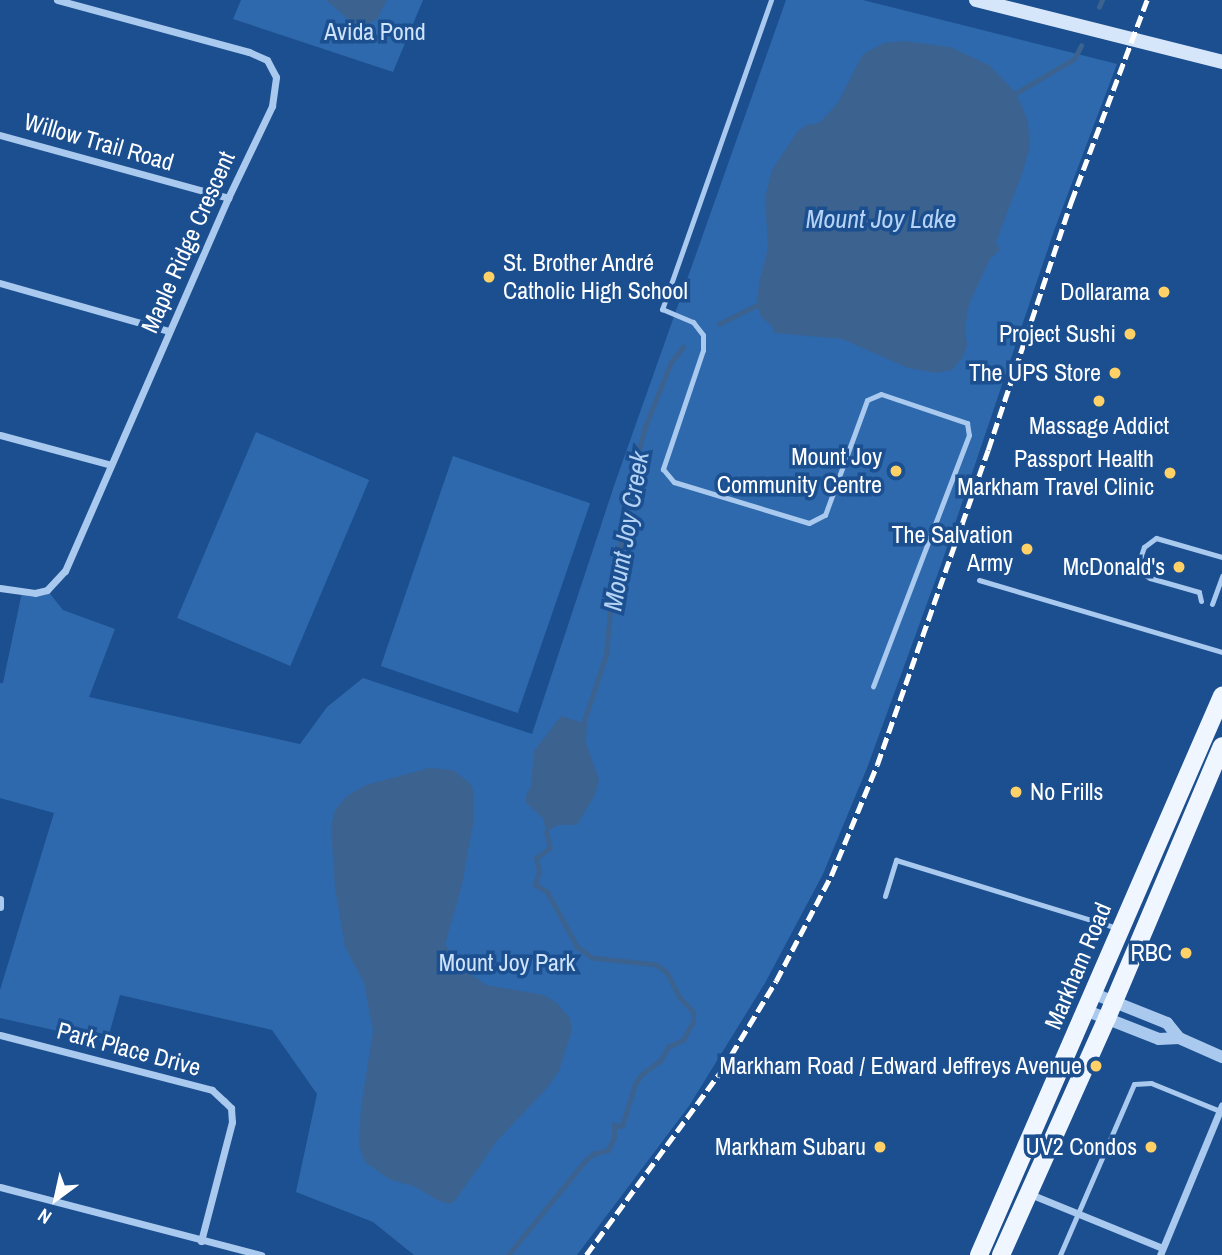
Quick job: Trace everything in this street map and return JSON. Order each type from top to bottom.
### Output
[{"type":"main road","points":[[976,0],[1222,62]]},
{"type":"main road","name":"Markham Road","points":[[979,1255],[1222,696]]},
{"type":"main road","name":"Markham Road","points":[[1001,1255],[1107,1018],[1222,746]]},
{"type":"street","name":"Maple Ridge Crescent","points":[[0,588],[35,593],[55,584],[65,572],[168,331],[272,106],[275,77],[267,60],[249,52],[57,0]]},
{"type":"street","name":"Willow Trail Road","points":[[0,135],[228,198]]},
{"type":"street","points":[[0,283],[168,331]]},
{"type":"street","points":[[0,435],[111,465]]},
{"type":"street","points":[[0,900],[0,907]]},
{"type":"street","points":[[1092,993],[1167,1023],[1179,1038]]},
{"type":"street","points":[[1085,1010],[1159,1039],[1179,1038],[1222,1057]]},
{"type":"street","name":"Park Place Drive","points":[[0,1035],[212,1090],[231,1108],[232,1122],[201,1241]]},
{"type":"street","points":[[1028,1193],[1161,1252],[1221,1108]]},
{"type":"street","points":[[0,1187],[261,1255]]},
{"type":"lane","points":[[771,0],[662,309],[692,322],[703,335],[703,350],[663,469],[674,482],[809,523],[825,515],[867,400],[881,394],[967,423],[969,435],[873,686]]},
{"type":"lane","points":[[1202,601],[1199,592],[1150,578],[1140,572],[1138,565],[1144,547],[1156,538],[1222,557]]},
{"type":"lane","points":[[1212,604],[1222,576]]},
{"type":"lane","points":[[979,580],[1222,652]]},
{"type":"lane","points":[[884,896],[896,860],[1120,929]]},
{"type":"lane","points":[[1060,1255],[1134,1084],[1151,1083],[1221,1108]]},
{"type":"green space","name":"Avida Pond","points":[[241,0],[423,0],[393,72],[233,19]]},
{"type":"green space","name":"Mount Joy Park","points":[[786,0],[863,0],[1117,64],[1055,228],[941,565],[867,768],[823,874],[765,983],[689,1106],[577,1255],[414,1255],[373,1222],[296,1192],[317,1094],[272,1030],[120,995],[107,1042],[0,1018],[0,990],[54,813],[0,798],[0,683],[3,683],[22,592],[47,590],[63,610],[115,629],[89,697],[300,744],[327,707],[363,678],[532,734],[615,483]]},
{"type":"green space","points":[[256,432],[369,480],[290,666],[177,618]]},
{"type":"green space","points":[[453,456],[590,503],[518,713],[381,666]]},
{"type":"water","name":"Avida Pond","points":[[326,0],[387,0],[377,19],[363,27],[351,22]]},
{"type":"water","name":"Mount Joy Lake","points":[[903,41],[950,47],[989,65],[1016,93],[1028,121],[1030,146],[996,242],[1000,250],[990,259],[969,304],[965,329],[967,345],[963,357],[952,370],[937,373],[908,368],[842,339],[774,333],[772,326],[761,317],[757,305],[759,283],[768,248],[765,197],[772,170],[798,131],[807,125],[819,123],[837,104],[863,54],[884,43]]},
{"type":"water","points":[[561,716],[587,724],[586,743],[599,780],[595,795],[577,825],[558,825],[546,832],[543,818],[526,803],[526,796],[531,786],[534,751]]},
{"type":"water","points":[[429,768],[453,770],[471,784],[474,794],[474,819],[462,885],[445,945],[464,969],[486,985],[544,995],[557,1003],[570,1018],[572,1030],[559,1071],[548,1087],[497,1141],[455,1201],[449,1204],[416,1187],[389,1179],[365,1162],[359,1146],[361,1107],[373,1031],[364,983],[345,947],[335,888],[331,827],[335,810],[347,796],[366,785]]},
{"type":"waterway","name":"Mount Joy Creek","points":[[1099,7],[1102,0]]},
{"type":"waterway","name":"Mount Joy Creek","points":[[1016,93],[1074,59],[1081,46]]},
{"type":"waterway","name":"Mount Joy Creek","points":[[719,324],[757,305]]},
{"type":"waterway","name":"Mount Joy Creek","points":[[584,721],[606,655],[611,600],[633,471],[645,427],[671,362],[683,347]]},
{"type":"waterway","name":"Mount Joy Creek","points":[[508,1255],[585,1161],[593,1154],[608,1150],[614,1137],[614,1125],[622,1126],[635,1084],[641,1075],[661,1060],[668,1047],[683,1040],[693,1022],[693,1012],[679,997],[667,973],[656,965],[592,958],[577,947],[547,892],[535,885],[539,872],[536,858],[550,848],[546,832]]},
{"type":"railway","points":[[586,1255],[722,1070],[776,981],[831,876],[877,765],[988,450],[1071,202],[1147,0]]},
{"type":"place","name":"St. Brother André Catholic High School","points":[[489,277]]},
{"type":"place","name":"Dollarama","points":[[1164,292]]},
{"type":"place","name":"Project Sushi","points":[[1130,334]]},
{"type":"place","name":"The UPS Store","points":[[1115,373]]},
{"type":"place","name":"Massage Addict","points":[[1099,401]]},
{"type":"place","name":"Mount Joy Community Centre","points":[[896,471]]},
{"type":"place","name":"Passport Health Markham Travel Clinic","points":[[1170,473]]},
{"type":"place","name":"The Salvation Army","points":[[1027,549]]},
{"type":"place","name":"McDonald's","points":[[1179,567]]},
{"type":"place","name":"No Frills","points":[[1016,792]]},
{"type":"place","name":"RBC","points":[[1186,953]]},
{"type":"place","name":"Markham Road / Edward Jeffreys Avenue","points":[[1096,1066]]},
{"type":"place","name":"Markham Subaru","points":[[880,1147]]},
{"type":"place","name":"UV2 Condos","points":[[1151,1147]]}]
